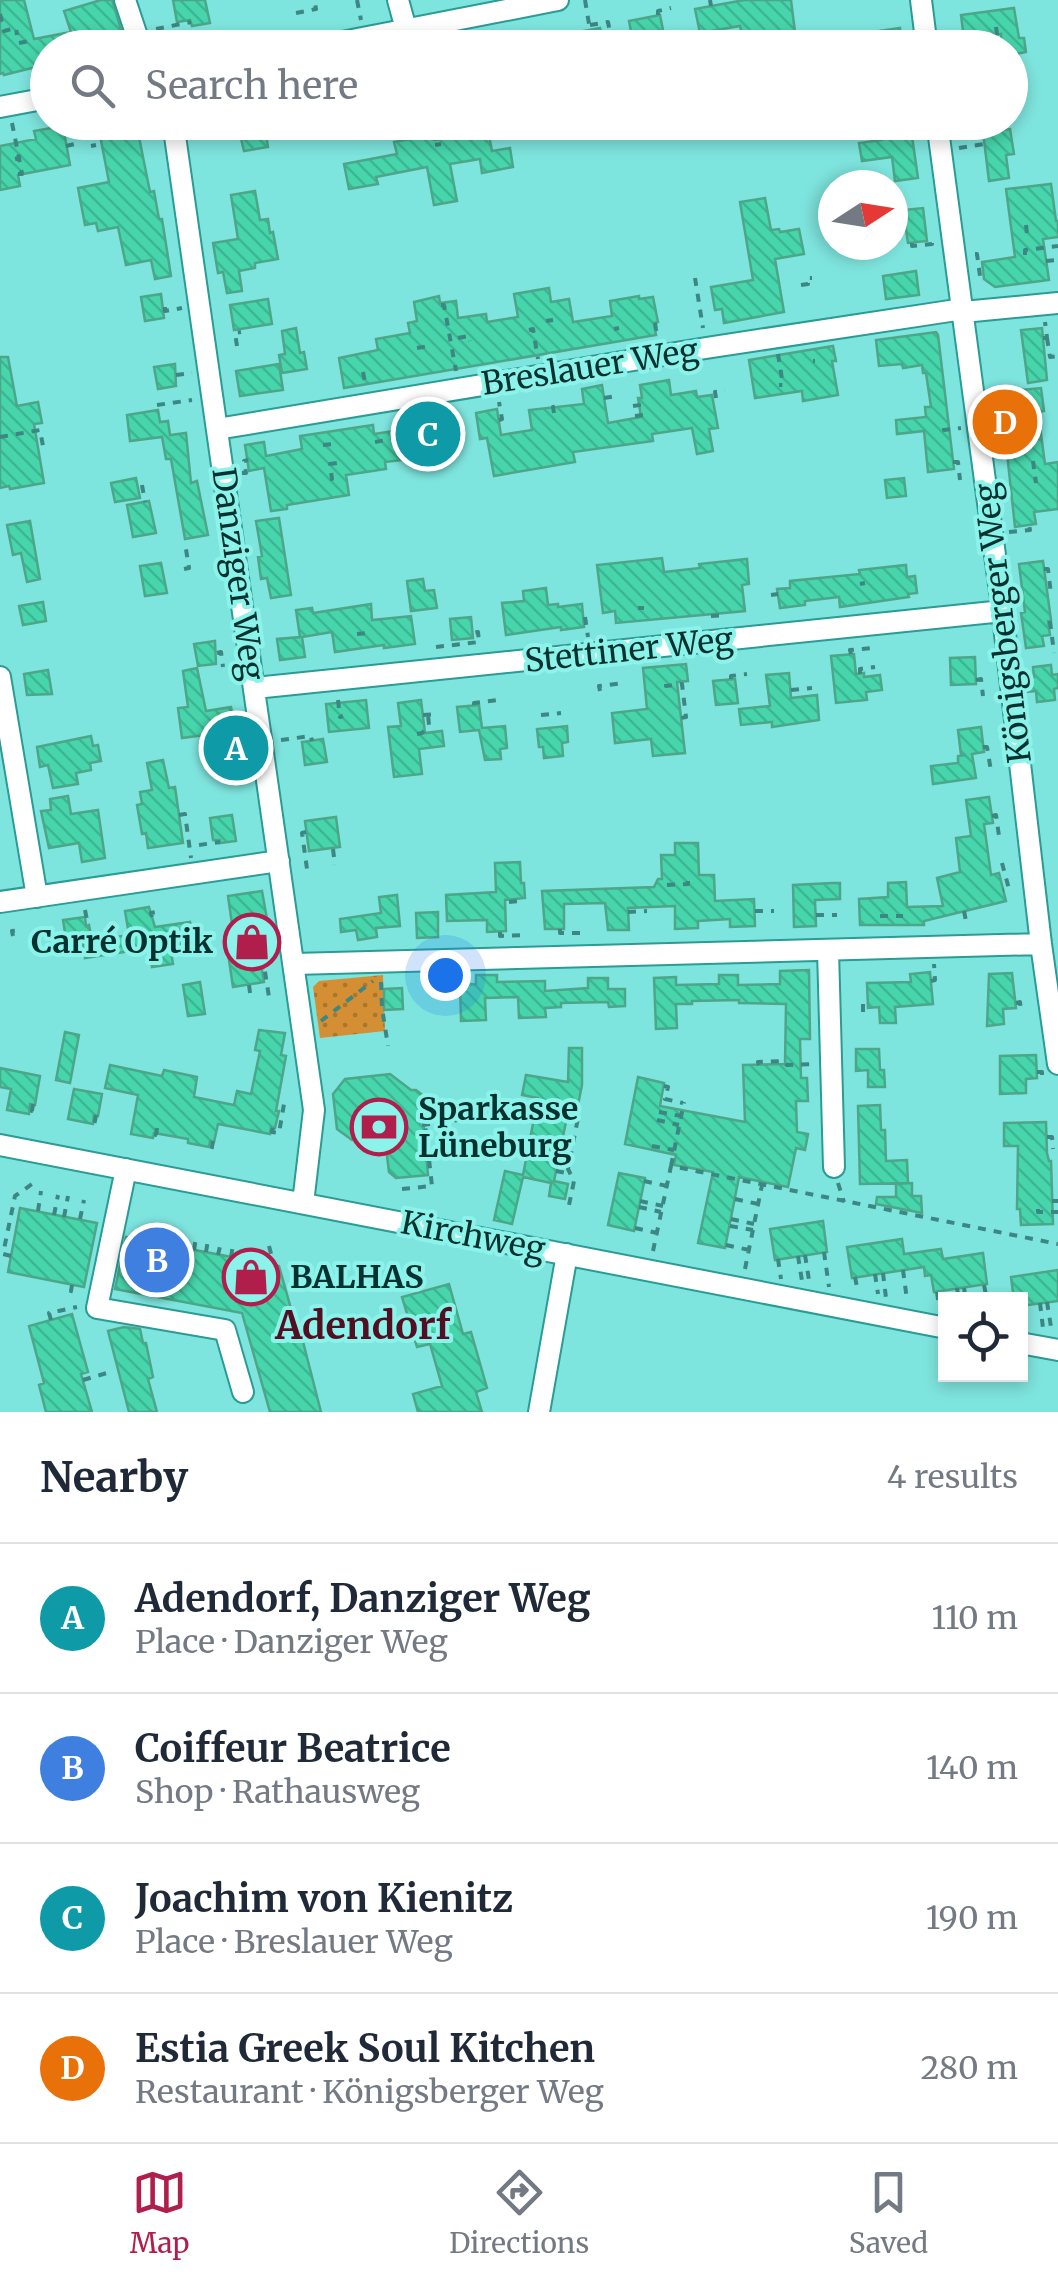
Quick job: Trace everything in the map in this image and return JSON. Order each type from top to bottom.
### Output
[{"type":"street","points":[[125,0],[141,30]]},
{"type":"street","points":[[398,0],[406,29]]},
{"type":"street","points":[[401,30],[558,0]]},
{"type":"street","points":[[920,0],[924,30]]},
{"type":"street","points":[[4,106],[30,101]]},
{"type":"street","name":"Danziger Weg","points":[[176,140],[314,1110],[303,1203]]},
{"type":"street","name":"Königsberger Weg","points":[[940,140],[1003,611],[1058,1064]]},
{"type":"street","name":"Breslauer Weg","points":[[217,429],[775,337],[963,311],[1058,303]]},
{"type":"street","name":"Stettiner Weg","points":[[255,688],[1003,611]]},
{"type":"street","points":[[0,677],[3,719],[37,897]]},
{"type":"street","points":[[0,902],[280,861]]},
{"type":"street","points":[[294,964],[1041,944]]},
{"type":"street","points":[[828,950],[834,1167]]},
{"type":"street","name":"Kirchweg","points":[[0,1146],[938,1327]]},
{"type":"street","points":[[126,1170],[97,1308],[226,1330],[243,1392]]},
{"type":"street","points":[[539,1412],[567,1254]]},
{"type":"street","points":[[1028,1345],[1056,1350]]},
{"type":"path","points":[[585,0],[590,28],[608,22],[610,30]]},
{"type":"path","points":[[296,13],[316,10],[315,4]]},
{"type":"path","points":[[658,15],[658,11],[670,8]]},
{"type":"path","points":[[0,14],[4,31],[16,28],[18,34]]},
{"type":"path","points":[[170,30],[191,22]]},
{"type":"path","points":[[20,44],[30,41]]},
{"type":"path","points":[[4,106],[22,174],[18,174]]},
{"type":"path","points":[[66,146],[75,144]]},
{"type":"path","points":[[941,150],[984,144]]},
{"type":"path","points":[[1026,226],[1027,234]]},
{"type":"path","points":[[912,243],[932,244],[930,235]]},
{"type":"path","points":[[1026,256],[1025,250],[1058,246]]},
{"type":"path","points":[[978,258],[980,276],[984,276]]},
{"type":"path","points":[[1046,261],[1058,260]]},
{"type":"path","points":[[695,278],[706,348]]},
{"type":"path","points":[[801,285],[812,278]]},
{"type":"path","points":[[441,306],[444,305],[459,389]]},
{"type":"path","points":[[546,321],[553,320]]},
{"type":"path","points":[[655,322],[656,329],[662,328]]},
{"type":"path","points":[[528,330],[533,329],[541,375]]},
{"type":"path","points":[[237,346],[235,333],[240,332]]},
{"type":"path","points":[[458,338],[469,336],[470,341]]},
{"type":"path","points":[[775,337],[782,385],[778,386]]},
{"type":"path","points":[[1047,338],[1050,357],[1058,356]]},
{"type":"path","points":[[417,348],[428,346]]},
{"type":"path","points":[[716,398],[716,392],[725,391]]},
{"type":"path","points":[[604,398],[616,396]]},
{"type":"path","points":[[157,406],[213,397]]},
{"type":"path","points":[[633,406],[648,404]]},
{"type":"path","points":[[554,413],[553,408],[560,406]]},
{"type":"path","points":[[634,416],[643,415]]},
{"type":"path","points":[[0,437],[40,430],[43,446],[38,447]]},
{"type":"path","points":[[376,442],[392,439]]},
{"type":"path","points":[[323,446],[334,444]]},
{"type":"path","points":[[1033,461],[1036,483]]},
{"type":"path","points":[[953,462],[958,462],[960,480]]},
{"type":"path","points":[[330,479],[330,464],[337,463]]},
{"type":"path","points":[[142,484],[145,502]]},
{"type":"path","points":[[184,569],[189,568],[185,542]]},
{"type":"path","points":[[179,553],[186,552]]},
{"type":"path","points":[[1044,570],[1048,569],[1051,594]]},
{"type":"path","points":[[711,616],[727,615]]},
{"type":"path","points":[[1050,620],[1054,652]]},
{"type":"path","points":[[436,647],[479,642],[478,632],[472,633]]},
{"type":"path","points":[[357,634],[366,633]]},
{"type":"path","points":[[851,654],[850,650],[872,648]]},
{"type":"path","points":[[217,653],[221,652],[223,668]]},
{"type":"path","points":[[860,674],[860,669],[874,667]]},
{"type":"path","points":[[731,679],[747,674]]},
{"type":"path","points":[[976,680],[981,679],[983,696]]},
{"type":"path","points":[[600,690],[600,686],[624,683]]},
{"type":"path","points":[[666,684],[682,684],[686,717],[681,718]]},
{"type":"path","points":[[795,698],[793,690],[812,688]]},
{"type":"path","points":[[331,699],[338,698],[340,717],[343,716]]},
{"type":"path","points":[[474,706],[498,700]]},
{"type":"path","points":[[542,715],[561,713]]},
{"type":"path","points":[[418,734],[429,725],[425,715],[436,714]]},
{"type":"path","points":[[202,736],[202,740],[236,736],[234,729]]},
{"type":"path","points":[[262,743],[311,736],[312,741]]},
{"type":"path","points":[[984,748],[988,747],[991,772]]},
{"type":"path","points":[[179,815],[185,814],[194,874]]},
{"type":"path","points":[[992,816],[996,815],[999,836]]},
{"type":"path","points":[[306,832],[302,833],[307,870]]},
{"type":"path","points":[[199,844],[220,842]]},
{"type":"path","points":[[332,850],[334,866]]},
{"type":"path","points":[[1002,863],[1008,889],[1003,890]]},
{"type":"path","points":[[667,885],[688,884],[688,878]]},
{"type":"path","points":[[509,902],[521,901]]},
{"type":"path","points":[[628,912],[647,911]]},
{"type":"path","points":[[755,912],[774,911]]},
{"type":"path","points":[[152,917],[151,913],[160,912]]},
{"type":"path","points":[[816,916],[837,915]]},
{"type":"path","points":[[880,916],[904,916]]},
{"type":"path","points":[[560,929],[560,933],[586,933]]},
{"type":"path","points":[[14,936],[12,932],[21,930]]},
{"type":"path","points":[[500,932],[500,936],[523,934]]},
{"type":"path","points":[[260,940],[269,997]]},
{"type":"path","points":[[304,1034],[381,975],[388,1046]]},
{"type":"path","points":[[248,984],[251,1000]]},
{"type":"path","points":[[864,1012],[863,1002],[868,1001]]},
{"type":"path","points":[[1016,1003],[1020,1002],[1021,1011]]},
{"type":"path","points":[[758,1065],[782,1061],[787,1065],[831,1064]]},
{"type":"path","points":[[650,1270],[683,1102],[665,1100],[668,1087],[664,1086]]},
{"type":"path","points":[[33,1104],[32,1110],[39,1112]]},
{"type":"path","points":[[273,1128],[272,1132],[279,1133],[284,1104]]},
{"type":"path","points":[[658,1112],[681,1116]]},
{"type":"path","points":[[96,1115],[95,1121],[104,1123]]},
{"type":"path","points":[[564,1116],[578,1118],[568,1168],[574,1181],[568,1210]]},
{"type":"path","points":[[402,1189],[432,1186],[424,1124],[458,1120]]},
{"type":"path","points":[[656,1120],[679,1125]]},
{"type":"path","points":[[157,1128],[156,1134],[164,1136]]},
{"type":"path","points":[[1046,1137],[1052,1137],[1052,1149]]},
{"type":"path","points":[[213,1142],[212,1146],[220,1148]]},
{"type":"path","points":[[652,1146],[674,1150]]},
{"type":"path","points":[[671,1166],[1058,1244]]},
{"type":"path","points":[[556,1171],[571,1174]]},
{"type":"path","points":[[644,1181],[667,1186]]},
{"type":"path","points":[[10,1256],[3,1254],[14,1196],[35,1182]]},
{"type":"path","points":[[741,1288],[762,1185]]},
{"type":"path","points":[[38,1212],[41,1191]]},
{"type":"path","points":[[54,1214],[58,1194]]},
{"type":"path","points":[[64,1216],[68,1196]]},
{"type":"path","points":[[735,1199],[758,1204]]},
{"type":"path","points":[[80,1220],[84,1200]]},
{"type":"path","points":[[639,1204],[662,1209]]},
{"type":"path","points":[[1038,1209],[1058,1212]]},
{"type":"path","points":[[730,1222],[754,1227]]},
{"type":"path","points":[[144,1240],[146,1228]]},
{"type":"path","points":[[634,1228],[657,1232]]},
{"type":"path","points":[[155,1243],[158,1230]]},
{"type":"path","points":[[166,1244],[168,1232]]},
{"type":"path","points":[[194,1250],[196,1238]]},
{"type":"path","points":[[206,1252],[208,1240]]},
{"type":"path","points":[[218,1255],[221,1242]]},
{"type":"path","points":[[231,1257],[233,1245]]},
{"type":"path","points":[[726,1245],[749,1250]]},
{"type":"path","points":[[268,1246],[274,1266]]},
{"type":"path","points":[[251,1261],[253,1249]]},
{"type":"path","points":[[822,1304],[824,1252]]},
{"type":"path","points":[[805,1255],[822,1304]]},
{"type":"path","points":[[903,1270],[910,1322]]},
{"type":"path","points":[[984,1285],[985,1292]]},
{"type":"path","points":[[51,1320],[49,1313],[98,1302]]},
{"type":"path","points":[[1047,1302],[1056,1350]]},
{"type":"path","points":[[83,1380],[107,1373]]},
{"type":"shaded area","points":[[383,975],[385,1031],[320,1038],[313,987],[319,981]]},
{"type":"building","points":[[0,0],[24,0],[32,30],[30,68],[0,74]]},
{"type":"building","points":[[112,0],[121,30],[70,30],[64,11]]},
{"type":"building","points":[[173,0],[205,0],[210,23],[192,26],[190,20],[177,22]]},
{"type":"building","points":[[744,0],[791,0],[795,30],[741,30],[740,26],[699,30],[695,9]]},
{"type":"building","points":[[1014,8],[1018,30],[963,30],[961,15]]},
{"type":"building","points":[[660,15],[663,30],[631,30],[629,21]]},
{"type":"building","points":[[31,140],[66,140],[70,165],[18,175],[20,186],[0,190],[0,146]]},
{"type":"building","points":[[101,140],[140,140],[150,192],[154,191],[162,219],[171,276],[155,279],[151,260],[126,265],[118,227],[98,231],[96,223],[85,225],[78,188],[109,182]]},
{"type":"building","points":[[241,140],[267,140],[268,147],[244,151]]},
{"type":"building","points":[[490,140],[492,151],[510,148],[513,167],[482,173],[480,159],[450,164],[457,201],[434,205],[427,167],[376,177],[378,184],[349,189],[344,164],[397,154],[394,142]]},
{"type":"building","points":[[913,140],[918,178],[908,179],[908,170],[894,170],[892,157],[862,161],[859,143]]},
{"type":"building","points":[[984,140],[1012,140],[1014,154],[1006,155],[1009,178],[989,181]]},
{"type":"building","points":[[1051,184],[1058,237],[1043,239],[1049,280],[995,287],[984,279],[982,262],[1015,257],[1006,189]]},
{"type":"building","points":[[255,191],[260,220],[268,219],[278,259],[239,271],[242,291],[227,293],[223,272],[218,273],[213,243],[238,239],[231,195]]},
{"type":"building","points":[[765,198],[771,230],[799,229],[804,254],[775,259],[784,312],[724,323],[722,309],[715,310],[711,287],[753,280],[740,202]]},
{"type":"building","points":[[923,208],[927,241],[908,243],[908,210]]},
{"type":"building","points":[[916,271],[919,295],[886,299],[883,276]]},
{"type":"building","points":[[549,288],[551,302],[569,299],[573,322],[612,316],[610,301],[653,297],[658,322],[654,323],[656,335],[344,388],[339,358],[378,350],[376,339],[410,333],[408,323],[417,321],[414,302],[439,296],[440,303],[456,301],[458,318],[486,314],[487,322],[518,317],[514,294]]},
{"type":"building","points":[[161,294],[164,318],[145,321],[141,297]]},
{"type":"building","points":[[268,299],[272,324],[234,330],[230,305]]},
{"type":"building","points":[[296,328],[307,369],[282,373],[282,331]]},
{"type":"building","points":[[1042,328],[1047,380],[1028,383],[1021,330]]},
{"type":"building","points":[[936,332],[954,469],[928,472],[924,431],[897,434],[896,420],[926,417],[925,407],[931,407],[926,373],[922,365],[879,366],[876,340]]},
{"type":"building","points":[[833,346],[838,395],[803,401],[802,391],[755,398],[749,360]]},
{"type":"building","points":[[0,357],[8,357],[17,406],[38,402],[42,423],[34,424],[44,483],[0,488]]},
{"type":"building","points":[[175,364],[176,386],[158,389],[154,367]]},
{"type":"building","points":[[279,364],[283,390],[240,396],[236,371]]},
{"type":"building","points":[[669,380],[671,395],[696,391],[697,397],[712,395],[718,428],[709,429],[713,451],[697,454],[692,428],[652,434],[653,441],[573,452],[575,462],[494,476],[487,438],[480,439],[476,413],[497,409],[501,435],[532,430],[529,410],[584,404],[582,389],[602,385],[608,423],[641,417],[640,385]]},
{"type":"building","points":[[1041,388],[1044,411],[1038,412],[1045,464],[1058,462],[1058,509],[1034,512],[1036,524],[1015,527],[999,392]]},
{"type":"building","points":[[158,410],[160,422],[168,421],[170,435],[186,433],[191,483],[197,481],[208,535],[185,539],[171,459],[166,459],[162,437],[130,441],[127,415]]},
{"type":"building","points":[[445,415],[450,441],[399,449],[402,460],[385,462],[386,469],[346,475],[349,495],[271,511],[264,468],[249,471],[245,445],[264,442],[266,456],[302,449],[300,436],[373,425],[374,434],[407,429],[406,422]]},
{"type":"building","points":[[136,478],[140,498],[115,502],[111,483]]},
{"type":"building","points":[[904,478],[906,496],[887,498],[885,480]]},
{"type":"building","points":[[149,501],[156,533],[133,537],[127,505]]},
{"type":"building","points":[[279,518],[291,595],[271,598],[267,578],[261,579],[256,521]]},
{"type":"building","points":[[30,521],[40,579],[27,582],[21,553],[13,555],[7,525]]},
{"type":"building","points":[[662,558],[664,572],[747,559],[749,584],[742,585],[745,611],[616,623],[615,611],[603,613],[597,565]]},
{"type":"building","points":[[1043,561],[1050,635],[1042,636],[1044,646],[1026,648],[1019,564]]},
{"type":"building","points":[[161,563],[167,593],[145,596],[140,566]]},
{"type":"building","points":[[906,565],[907,577],[915,576],[917,593],[908,594],[909,597],[840,607],[839,597],[780,608],[777,589],[790,588],[790,581]]},
{"type":"building","points":[[423,579],[425,591],[434,590],[437,608],[411,611],[407,581]]},
{"type":"building","points":[[546,588],[548,605],[582,604],[584,627],[506,635],[502,603],[524,601],[523,591]]},
{"type":"building","points":[[43,602],[46,621],[23,625],[19,606]]},
{"type":"building","points":[[371,604],[372,620],[411,616],[415,644],[335,652],[332,632],[302,637],[305,657],[280,660],[277,639],[300,637],[296,610],[312,608],[313,613]]},
{"type":"building","points":[[471,617],[473,638],[452,640],[450,619]]},
{"type":"building","points":[[215,641],[216,664],[198,666],[194,644]]},
{"type":"building","points":[[854,654],[856,674],[880,675],[882,690],[866,692],[867,700],[836,703],[831,656]]},
{"type":"building","points":[[975,657],[976,684],[951,685],[950,658]]},
{"type":"building","points":[[686,664],[688,681],[677,682],[685,753],[653,756],[651,739],[615,743],[612,713],[647,709],[643,668]]},
{"type":"building","points":[[1051,665],[1052,675],[1058,674],[1055,700],[1037,702],[1036,691],[1026,692],[1024,679],[1034,677],[1033,667]]},
{"type":"building","points":[[197,668],[206,711],[231,707],[235,731],[182,738],[178,708],[188,707],[183,671]]},
{"type":"building","points":[[48,670],[52,694],[27,695],[24,674]]},
{"type":"building","points":[[789,673],[791,698],[817,695],[819,720],[772,727],[772,722],[741,725],[739,709],[770,706],[766,675]]},
{"type":"building","points":[[735,679],[738,703],[716,705],[713,681]]},
{"type":"building","points":[[366,700],[369,728],[329,732],[326,704]]},
{"type":"building","points":[[421,700],[425,733],[442,731],[444,746],[419,749],[422,774],[394,777],[388,727],[401,726],[398,703]]},
{"type":"building","points":[[479,705],[482,728],[505,726],[507,748],[500,749],[501,759],[485,760],[479,730],[460,732],[457,707]]},
{"type":"building","points":[[567,726],[568,742],[562,743],[563,756],[544,758],[537,729]]},
{"type":"building","points":[[981,727],[984,752],[972,754],[976,778],[933,784],[931,766],[958,763],[958,756],[966,755],[961,755],[958,730]]},
{"type":"building","points":[[91,736],[93,746],[98,745],[101,761],[90,763],[91,770],[76,773],[78,784],[53,788],[48,765],[40,767],[37,747]]},
{"type":"building","points":[[323,739],[327,762],[305,765],[302,742]]},
{"type":"building","points":[[163,760],[169,788],[175,787],[183,843],[148,848],[137,805],[142,804],[140,792],[152,790],[147,763]]},
{"type":"building","points":[[68,796],[71,814],[98,810],[105,858],[82,862],[79,843],[49,848],[41,811],[51,810],[50,799]]},
{"type":"building","points":[[989,797],[993,823],[984,824],[991,875],[999,873],[1006,901],[924,921],[924,925],[860,925],[859,899],[888,897],[888,883],[906,882],[907,907],[943,906],[937,878],[960,872],[956,838],[971,836],[966,800]]},
{"type":"building","points":[[232,815],[236,841],[213,840],[210,818]]},
{"type":"building","points":[[336,817],[340,847],[309,851],[305,821]]},
{"type":"building","points":[[675,843],[698,843],[699,875],[714,875],[715,901],[754,899],[755,926],[730,927],[730,919],[698,921],[698,928],[675,929],[675,906],[628,908],[629,930],[608,930],[605,903],[564,904],[564,929],[545,929],[542,891],[654,887],[662,879],[661,855],[675,855]]},
{"type":"building","points":[[520,862],[525,898],[505,900],[506,931],[487,932],[487,920],[447,921],[446,895],[496,892],[495,863]]},
{"type":"building","points":[[840,883],[840,899],[815,900],[816,926],[794,927],[793,885]]},
{"type":"building","points":[[262,891],[267,919],[263,920],[265,933],[256,935],[264,982],[233,987],[226,940],[234,938],[228,896]]},
{"type":"building","points":[[397,895],[400,926],[376,928],[377,937],[358,940],[356,930],[341,932],[340,919],[381,913],[379,897]]},
{"type":"building","points":[[149,907],[155,927],[190,922],[193,942],[170,946],[173,964],[152,967],[150,948],[85,958],[83,943],[67,945],[63,920],[85,917],[92,941],[129,935],[125,911]]},
{"type":"building","points":[[438,912],[438,937],[417,938],[416,913]]},
{"type":"building","points":[[809,970],[810,1039],[800,1039],[801,1078],[807,1078],[808,1101],[796,1101],[797,1132],[808,1134],[805,1150],[796,1148],[788,1187],[739,1177],[725,1248],[698,1243],[713,1172],[674,1165],[676,1155],[625,1144],[638,1077],[664,1083],[660,1106],[745,1122],[743,1065],[785,1064],[786,1004],[739,1000],[676,1004],[677,1028],[656,1029],[654,978],[676,977],[676,985],[719,984],[719,975],[738,975],[738,985],[780,984],[780,971]]},
{"type":"building","points":[[930,972],[933,1004],[895,1007],[896,1023],[880,1023],[879,1007],[868,1008],[867,983],[911,982],[910,974]]},
{"type":"building","points":[[1012,973],[1016,1008],[1003,1009],[1004,1024],[987,1026],[989,974]]},
{"type":"building","points":[[476,975],[497,975],[497,982],[545,981],[545,991],[588,988],[588,978],[608,978],[608,989],[625,989],[625,1006],[609,1007],[608,1002],[561,1003],[561,1007],[545,1008],[546,1017],[519,1018],[518,997],[485,998],[486,1020],[461,1021],[460,985],[476,984]]},
{"type":"building","points":[[200,982],[205,1014],[188,1016],[183,985]]},
{"type":"building","points":[[402,988],[403,1009],[384,1010],[384,989]]},
{"type":"building","points":[[259,1030],[285,1033],[279,1111],[270,1134],[218,1124],[209,1147],[154,1133],[153,1138],[131,1134],[138,1095],[105,1088],[110,1065],[162,1076],[164,1070],[197,1077],[194,1097],[234,1105],[237,1091],[251,1094],[260,1051],[255,1050]]},
{"type":"building","points":[[65,1032],[79,1035],[70,1083],[56,1080]]},
{"type":"building","points":[[569,1048],[582,1048],[582,1085],[575,1120],[567,1120],[568,1112],[554,1181],[568,1184],[565,1199],[549,1196],[551,1183],[523,1177],[512,1224],[494,1220],[505,1171],[523,1175],[538,1098],[522,1095],[526,1075],[568,1082]]},
{"type":"building","points":[[856,1049],[879,1049],[885,1087],[868,1087],[868,1070],[856,1071]]},
{"type":"building","points":[[1036,1055],[1037,1078],[1026,1079],[1026,1093],[1000,1094],[1000,1056]]},
{"type":"building","points":[[0,1068],[40,1076],[35,1105],[30,1104],[29,1114],[7,1110],[11,1089],[0,1087]]},
{"type":"building","name":"Sparkasse Lüneburg","points":[[390,1074],[421,1094],[428,1175],[396,1178],[389,1172],[385,1139],[352,1140],[337,1129],[333,1094],[345,1079]]},
{"type":"building","points":[[74,1089],[102,1094],[93,1124],[68,1119]]},
{"type":"building","points":[[880,1105],[886,1161],[907,1160],[908,1183],[860,1184],[858,1106]]},
{"type":"building","points":[[1046,1122],[1053,1224],[1021,1225],[1017,1209],[1018,1146],[1004,1146],[1004,1123]]},
{"type":"building","points":[[619,1173],[645,1178],[634,1231],[608,1225]]},
{"type":"building","points":[[912,1183],[912,1196],[921,1196],[922,1213],[876,1204],[877,1197],[896,1197],[896,1184]]},
{"type":"building","points":[[20,1208],[97,1223],[84,1287],[8,1272]]},
{"type":"building","points":[[823,1221],[827,1252],[775,1260],[770,1229]]},
{"type":"building","points":[[126,1237],[279,1266],[321,1412],[270,1412],[242,1313],[115,1289]]},
{"type":"building","points":[[902,1239],[904,1254],[941,1249],[943,1259],[983,1253],[987,1284],[934,1292],[931,1275],[925,1276],[924,1267],[852,1278],[847,1247]]},
{"type":"building","points":[[1058,1270],[1058,1301],[1028,1305],[1028,1292],[1013,1292],[1011,1277]]},
{"type":"building","points":[[449,1284],[463,1334],[471,1332],[487,1388],[476,1392],[482,1412],[418,1412],[413,1394],[442,1386],[430,1344],[417,1347],[402,1297]]},
{"type":"building","points":[[72,1314],[88,1372],[81,1374],[92,1412],[46,1412],[39,1385],[44,1383],[29,1326]]},
{"type":"building","points":[[140,1329],[146,1343],[153,1377],[148,1379],[157,1412],[129,1412],[108,1331]]},
{"type":"place","name":"Estia Greek Soul Kitchen","points":[[1005,422]]},
{"type":"place","name":"Joachim von Kienitz","points":[[428,434]]},
{"type":"place","name":"Adendorf, Danziger Weg","points":[[236,748]]},
{"type":"place","name":"Carré Optik","points":[[252,942]]},
{"type":"place","name":"Sparkasse Lüneburg","points":[[379,1127]]},
{"type":"place","name":"Coiffeur Beatrice","points":[[157,1260]]},
{"type":"place","name":"BALHAS","points":[[251,1277]]},
{"type":"district","name":"Adendorf","points":[[363,1326]]}]
